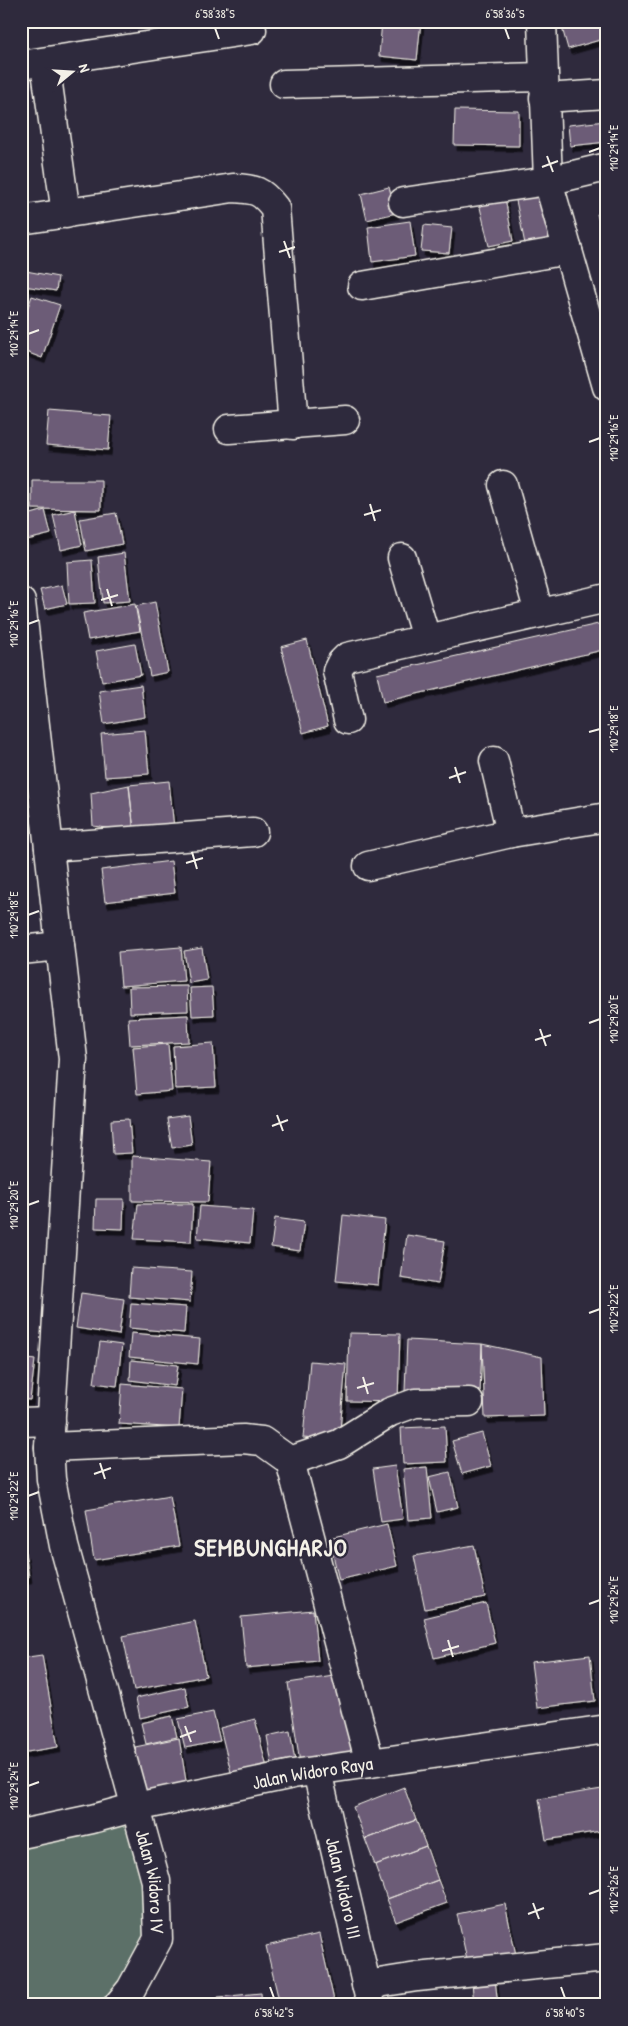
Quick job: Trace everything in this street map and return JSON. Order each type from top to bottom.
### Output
[{"type":"street","points":[[542,21],[548,181],[607,388]]},
{"type":"street","points":[[66,214],[33,64],[252,30]]},
{"type":"street","points":[[284,84],[543,87],[607,94]]},
{"type":"street","points":[[403,202],[548,181],[607,167]]},
{"type":"street","points":[[21,220],[232,188],[252,189],[264,194],[275,208],[293,425]]},
{"type":"street","points":[[362,286],[568,250]]},
{"type":"street","points":[[229,429],[346,420]]},
{"type":"street","points":[[503,485],[538,613]]},
{"type":"street","points":[[402,558],[426,638]]},
{"type":"street","points":[[348,720],[337,671],[347,657],[607,598]]},
{"type":"street","name":"Jalan Widoro IV","points":[[21,602],[73,1059],[50,1434],[51,1479],[64,1546],[156,1881],[158,1939],[131,1989],[118,2005]]},
{"type":"street","points":[[494,761],[511,833]]},
{"type":"street","points":[[368,866],[511,833],[607,817]]},
{"type":"street","points":[[49,847],[253,832]]},
{"type":"street","points":[[21,950],[60,946]]},
{"type":"street","points":[[290,1461],[339,1444],[390,1412],[415,1403],[469,1402]]},
{"type":"street","points":[[21,1422],[50,1434],[262,1441],[290,1461],[370,1763]]},
{"type":"street","name":"Jalan Widoro Raya","points":[[21,1834],[92,1819],[136,1806],[293,1774],[607,1729]]},
{"type":"street","name":"Jalan Widoro III","points":[[317,1771],[369,1995]]},
{"type":"street","points":[[369,1995],[417,1977],[606,1958]]},
{"type":"green space","points":[[129,1818],[146,1891],[150,1926],[129,1970],[97,2005],[22,2005],[21,1842]]},
{"type":"building","points":[[382,21],[421,21],[417,60],[379,56]]},
{"type":"building","points":[[570,21],[607,21],[607,38],[568,49],[561,24]]},
{"type":"building","points":[[455,110],[519,111],[519,146],[454,145]]},
{"type":"building","points":[[606,121],[607,142],[570,146],[568,125]]},
{"type":"building","points":[[545,184],[557,237],[525,244],[514,191]]},
{"type":"building","points":[[389,187],[396,213],[367,220],[361,194]]},
{"type":"building","points":[[505,198],[513,241],[489,246],[479,203]]},
{"type":"building","points":[[607,212],[607,249],[606,249],[597,214]]},
{"type":"building","points":[[410,221],[415,256],[372,262],[368,227]]},
{"type":"building","points":[[424,225],[452,228],[449,253],[421,251]]},
{"type":"building","points":[[26,271],[58,277],[56,291],[24,286]]},
{"type":"building","points":[[32,296],[60,305],[42,358],[21,350],[21,326]]},
{"type":"building","points":[[49,411],[111,416],[108,450],[46,445]]},
{"type":"building","points":[[32,480],[101,480],[101,510],[32,509]]},
{"type":"building","points":[[45,510],[51,534],[27,540],[21,517]]},
{"type":"building","points":[[75,510],[82,545],[61,550],[53,515]]},
{"type":"building","points":[[116,513],[122,544],[86,551],[80,519]]},
{"type":"building","points":[[124,553],[130,601],[103,603],[98,557]]},
{"type":"building","points":[[92,560],[95,603],[69,604],[67,562]]},
{"type":"building","points":[[62,585],[67,604],[45,609],[40,590]]},
{"type":"building","points":[[155,602],[168,672],[150,676],[136,606]]},
{"type":"building","points":[[135,604],[140,631],[88,640],[83,613]]},
{"type":"building","points":[[607,622],[607,649],[383,702],[377,674]]},
{"type":"building","points":[[307,640],[328,726],[303,733],[281,647]]},
{"type":"building","points":[[135,644],[141,675],[102,682],[96,651]]},
{"type":"building","points":[[141,685],[145,717],[104,724],[99,691]]},
{"type":"building","points":[[145,730],[149,774],[105,777],[101,734]]},
{"type":"building","points":[[169,781],[174,828],[134,832],[129,785]]},
{"type":"building","points":[[129,785],[134,832],[93,826],[91,793]]},
{"type":"building","points":[[171,861],[175,893],[105,902],[101,870]]},
{"type":"building","points":[[181,947],[184,981],[121,986],[118,952]]},
{"type":"building","points":[[202,948],[207,980],[189,983],[184,951]]},
{"type":"building","points":[[187,986],[188,1011],[130,1013],[129,987]]},
{"type":"building","points":[[212,987],[214,1015],[192,1016],[190,988]]},
{"type":"building","points":[[188,1015],[189,1042],[130,1045],[128,1018]]},
{"type":"building","points":[[213,1043],[216,1087],[175,1089],[173,1046]]},
{"type":"building","points":[[168,1044],[172,1091],[137,1094],[133,1047]]},
{"type":"building","points":[[188,1116],[192,1145],[172,1148],[167,1119]]},
{"type":"building","points":[[129,1119],[132,1153],[113,1154],[111,1120]]},
{"type":"building","points":[[132,1156],[211,1162],[208,1202],[132,1201]]},
{"type":"building","points":[[96,1199],[124,1199],[123,1229],[95,1228]]},
{"type":"building","points":[[138,1204],[193,1204],[191,1242],[134,1239]]},
{"type":"building","points":[[200,1206],[253,1210],[250,1243],[197,1238]]},
{"type":"building","points":[[343,1215],[385,1220],[378,1285],[336,1281]]},
{"type":"building","points":[[275,1218],[304,1222],[300,1251],[271,1247]]},
{"type":"building","points":[[407,1235],[445,1241],[438,1284],[401,1278]]},
{"type":"building","points":[[131,1268],[192,1272],[190,1302],[129,1297]]},
{"type":"building","points":[[81,1293],[124,1299],[119,1335],[76,1328]]},
{"type":"building","points":[[131,1303],[186,1307],[184,1333],[129,1328]]},
{"type":"building","points":[[131,1333],[200,1339],[198,1364],[129,1357]]},
{"type":"building","points":[[349,1333],[400,1334],[398,1402],[347,1401]]},
{"type":"building","points":[[407,1340],[482,1344],[480,1394],[405,1391]]},
{"type":"building","points":[[100,1342],[122,1345],[117,1386],[94,1383]]},
{"type":"building","points":[[482,1344],[542,1357],[544,1416],[485,1418]]},
{"type":"building","points":[[21,1358],[35,1360],[30,1400],[21,1399]]},
{"type":"building","points":[[131,1360],[178,1365],[175,1386],[130,1380]]},
{"type":"building","points":[[310,1361],[346,1364],[339,1441],[303,1438]]},
{"type":"building","points":[[122,1384],[182,1389],[179,1428],[119,1424]]},
{"type":"building","points":[[445,1426],[447,1462],[403,1464],[401,1428]]},
{"type":"building","points":[[482,1433],[491,1466],[462,1474],[452,1441]]},
{"type":"building","points":[[395,1466],[403,1519],[381,1522],[373,1469]]},
{"type":"building","points":[[427,1467],[432,1518],[408,1520],[403,1469]]},
{"type":"building","points":[[450,1472],[458,1507],[437,1512],[429,1477]]},
{"type":"building","points":[[170,1496],[179,1546],[94,1560],[86,1510]]},
{"type":"building","points":[[387,1524],[397,1566],[339,1580],[329,1538]]},
{"type":"building","points":[[474,1545],[485,1597],[425,1609],[414,1556]]},
{"type":"building","points":[[25,1552],[29,1577],[21,1579],[21,1553]]},
{"type":"building","points":[[486,1603],[495,1643],[434,1658],[424,1618]]},
{"type":"building","points":[[313,1610],[318,1661],[246,1668],[241,1617]]},
{"type":"building","points":[[195,1621],[206,1676],[134,1690],[123,1636]]},
{"type":"building","points":[[42,1655],[58,1747],[21,1753],[21,1658]]},
{"type":"building","points":[[590,1655],[595,1701],[537,1708],[531,1662]]},
{"type":"building","points":[[340,1675],[352,1755],[300,1763],[288,1683]]},
{"type":"building","points":[[185,1687],[189,1707],[140,1718],[136,1698]]},
{"type":"building","points":[[213,1712],[220,1741],[185,1748],[178,1719]]},
{"type":"building","points":[[172,1716],[177,1737],[146,1744],[141,1723]]},
{"type":"building","points":[[255,1719],[268,1772],[233,1780],[220,1728]]},
{"type":"building","points":[[290,1731],[296,1767],[273,1770],[267,1736]]},
{"type":"building","points":[[179,1738],[187,1787],[144,1795],[135,1747]]},
{"type":"building","points":[[404,1787],[416,1820],[365,1839],[353,1807]]},
{"type":"building","points":[[602,1789],[607,1830],[546,1840],[539,1799]]},
{"type":"building","points":[[416,1820],[426,1846],[375,1865],[365,1839]]},
{"type":"building","points":[[426,1846],[438,1880],[387,1899],[375,1865]]},
{"type":"building","points":[[438,1880],[447,1903],[396,1922],[387,1899]]},
{"type":"building","points":[[505,1904],[516,1955],[468,1964],[457,1914]]},
{"type":"building","points":[[319,1934],[335,2005],[280,2005],[266,1946]]},
{"type":"building","points":[[495,1979],[498,2005],[474,2005],[472,1982]]},
{"type":"building","points":[[261,1993],[262,2005],[218,2005],[218,1997]]},
{"type":"district","name":"SEMBUNGHARJO","points":[[271,1547]]}]
